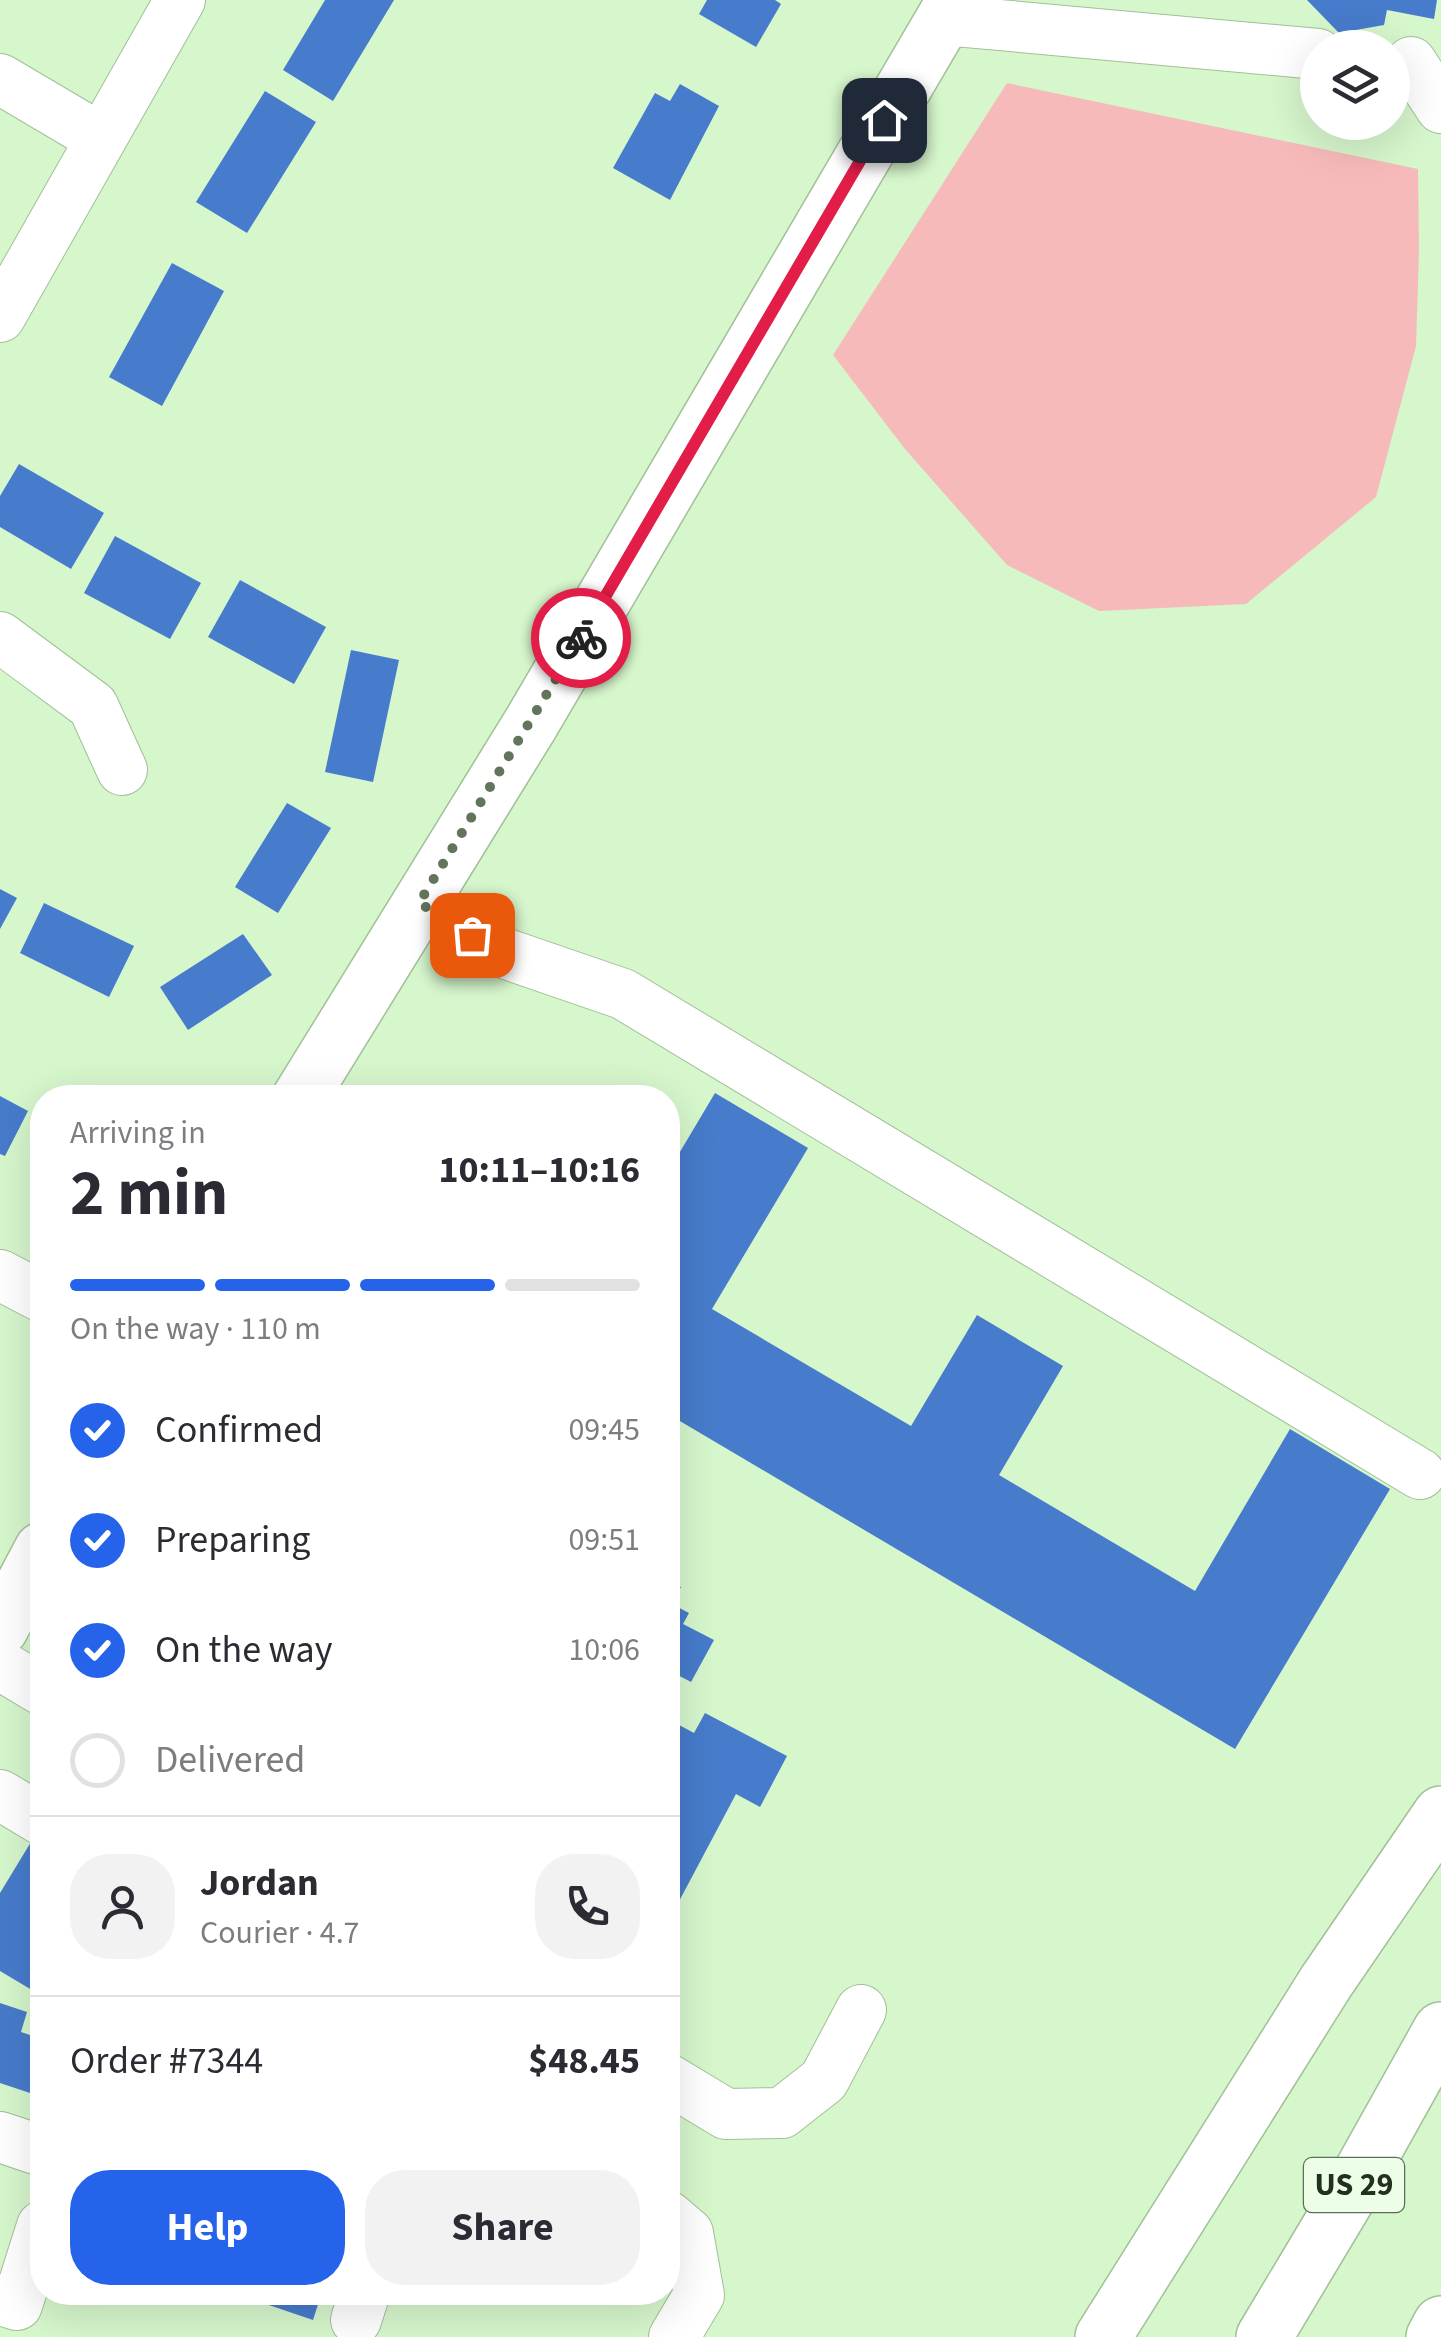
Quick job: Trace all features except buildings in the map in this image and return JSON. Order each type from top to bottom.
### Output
[{"type":"main road","points":[[308,1085],[530,725],[950,10]]},
{"type":"main road","points":[[0,1629],[30,1576]]},
{"type":"main road","points":[[1102,2337],[1326,1982],[1441,1814]]},
{"type":"main road","name":"US 29","points":[[1264,2337],[1441,2030]]},
{"type":"main road","points":[[1434,2337],[1441,2324]]},
{"type":"street","points":[[0,317],[180,0]]},
{"type":"street","points":[[950,10],[1300,52]]},
{"type":"street","points":[[1415,60],[1441,108]]},
{"type":"street","points":[[0,79],[100,138]]},
{"type":"street","points":[[0,637],[93,706],[122,770]]},
{"type":"street","points":[[419,903],[498,951],[624,994],[1420,1474]]},
{"type":"street","points":[[0,1275],[30,1291]]},
{"type":"street","points":[[0,1665],[30,1683]]},
{"type":"street","points":[[0,1795],[30,1813]]},
{"type":"street","points":[[680,2086],[726,2114],[782,2113],[824,2080],[861,2010]]},
{"type":"street","points":[[0,2138],[30,2147]]},
{"type":"street","points":[[674,2337],[699,2295],[688,2232],[680,2226]]},
{"type":"street","points":[[7,2314],[30,2256]]},
{"type":"shaded area","points":[[1007,83],[1418,169],[1416,346],[1376,497],[1246,604],[1099,611],[1007,565],[905,449],[833,355]]},
{"type":"way so far","points":[[472,935],[419,903],[581,638]]},
{"type":"route","points":[[581,638],[884,120]]}]
